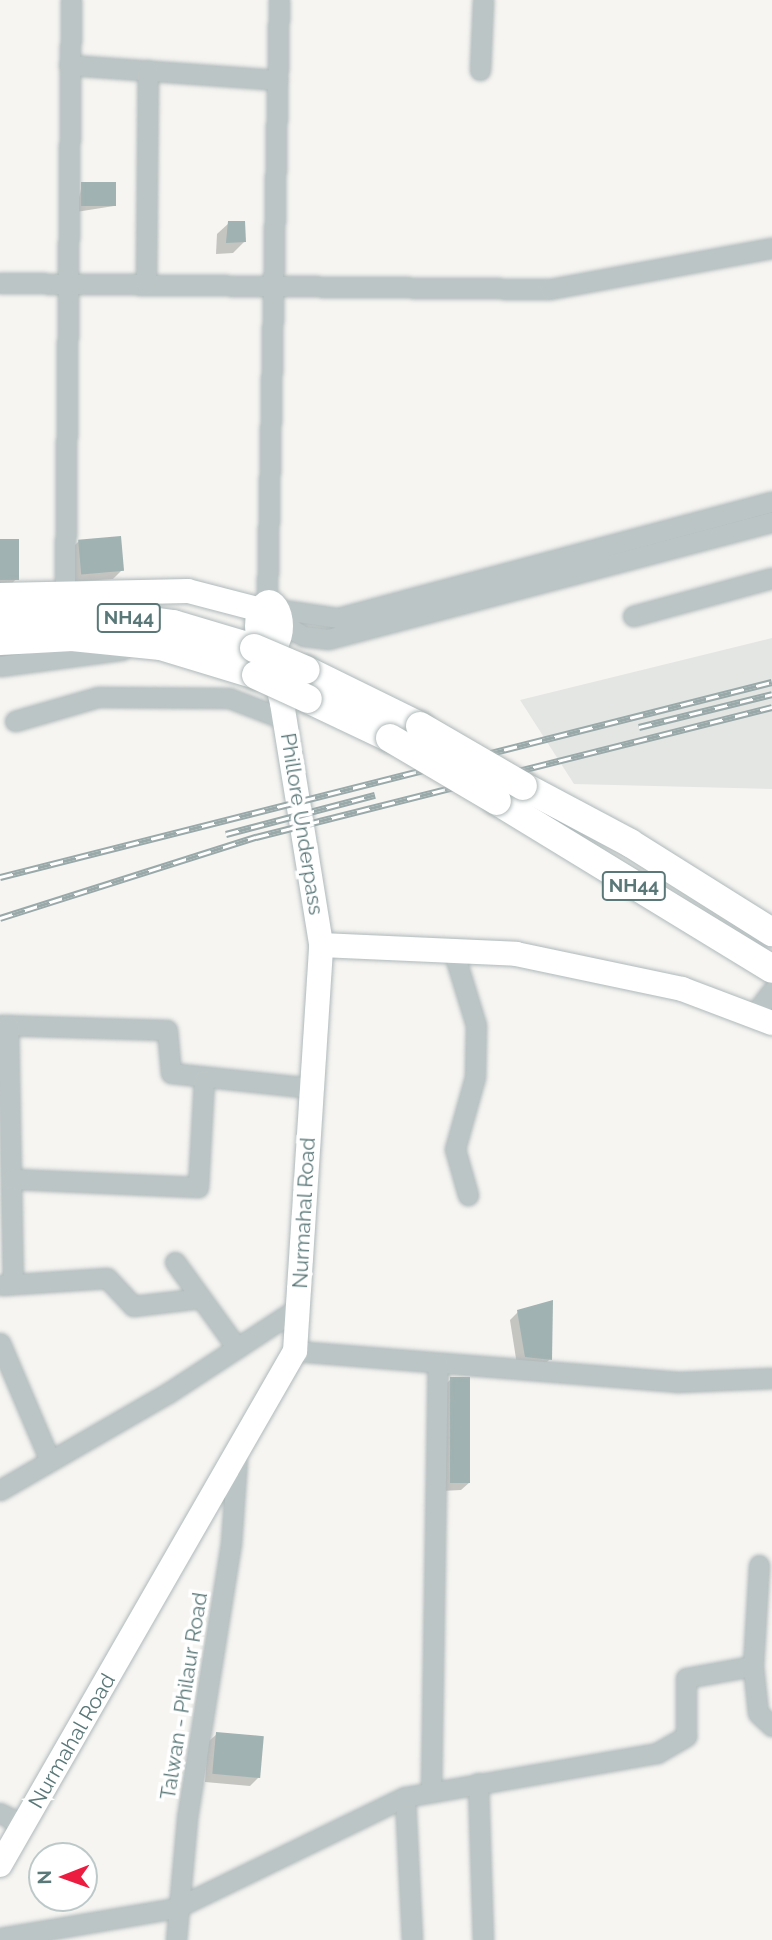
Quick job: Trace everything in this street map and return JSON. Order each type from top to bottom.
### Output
[{"type":"highway","name":"NH44","points":[[0,618],[108,615],[173,624],[255,661],[291,707],[390,738],[772,968]]},
{"type":"highway","name":"NH44","points":[[0,641],[72,637],[161,646],[306,670],[420,726],[523,786],[630,843],[772,932]]},
{"type":"main road","points":[[0,595],[65,589],[188,592],[268,613]]},
{"type":"main road","name":"Phillore Underpass","points":[[268,613],[291,707],[321,945]]},
{"type":"main road","points":[[321,945],[516,954],[669,986],[762,1020]]},
{"type":"main road","name":"Nurmahal Road","points":[[0,1865],[237,1460],[295,1351],[321,945]]},
{"type":"street","points":[[65,589],[65,283],[71,0]]},
{"type":"street","points":[[268,613],[271,285],[279,0]]},
{"type":"street","points":[[480,70],[483,0]]},
{"type":"street","points":[[69,65],[277,80]]},
{"type":"street","points":[[146,284],[148,70]]},
{"type":"street","points":[[0,283],[561,288],[772,248]]},
{"type":"street","points":[[268,613],[338,618],[772,502]]},
{"type":"street","points":[[268,613],[303,636],[328,639],[772,522]]},
{"type":"street","points":[[633,616],[772,579]]},
{"type":"street","points":[[0,666],[161,646]]},
{"type":"street","points":[[15,721],[98,697],[229,698],[291,707]]},
{"type":"street","points":[[453,950],[476,1026],[475,1077],[455,1149],[468,1195]]},
{"type":"street","points":[[762,1020],[772,991]]},
{"type":"street","points":[[201,1298],[133,1306],[111,1279],[6,1285],[12,1179],[4,1025],[169,1031],[172,1073],[204,1080],[311,1088]]},
{"type":"street","points":[[12,1179],[198,1187],[204,1080]]},
{"type":"street","points":[[174,1262],[237,1348]]},
{"type":"street","points":[[0,1490],[237,1348],[298,1308]]},
{"type":"street","points":[[0,1343],[50,1461]]},
{"type":"street","points":[[295,1351],[677,1382],[772,1378]]},
{"type":"street","points":[[431,1792],[438,1363]]},
{"type":"street","name":"Talwan - Philaur Road","points":[[176,1940],[176,1908],[231,1543],[237,1460]]},
{"type":"street","points":[[759,1565],[753,1666],[758,1713],[772,1726]]},
{"type":"street","points":[[0,1938],[76,1933],[176,1908],[405,1797],[657,1753],[686,1736],[685,1678],[753,1666]]},
{"type":"street","points":[[478,1783],[483,1940]]},
{"type":"street","points":[[405,1797],[412,1940]]},
{"type":"street","points":[[0,1813],[23,1825]]},
{"type":"shaded area","points":[[772,638],[772,789],[574,784],[520,700]]},
{"type":"building","points":[[81,182],[116,182],[116,206],[81,206]]},
{"type":"building","points":[[228,221],[245,221],[246,242],[226,243]]},
{"type":"building","points":[[121,536],[124,571],[81,575],[78,540]]},
{"type":"building","points":[[0,539],[19,539],[19,580],[0,580]]},
{"type":"building","points":[[553,1300],[552,1360],[525,1357],[517,1310]]},
{"type":"building","points":[[450,1377],[470,1377],[470,1483],[450,1483]]},
{"type":"building","points":[[216,1732],[264,1736],[260,1778],[212,1774]]},
{"type":"railway","points":[[0,877],[772,682]]},
{"type":"railway","points":[[639,727],[772,694]]},
{"type":"railway","points":[[0,918],[256,837],[772,707]]},
{"type":"railway","points":[[226,834],[375,795]]}]
